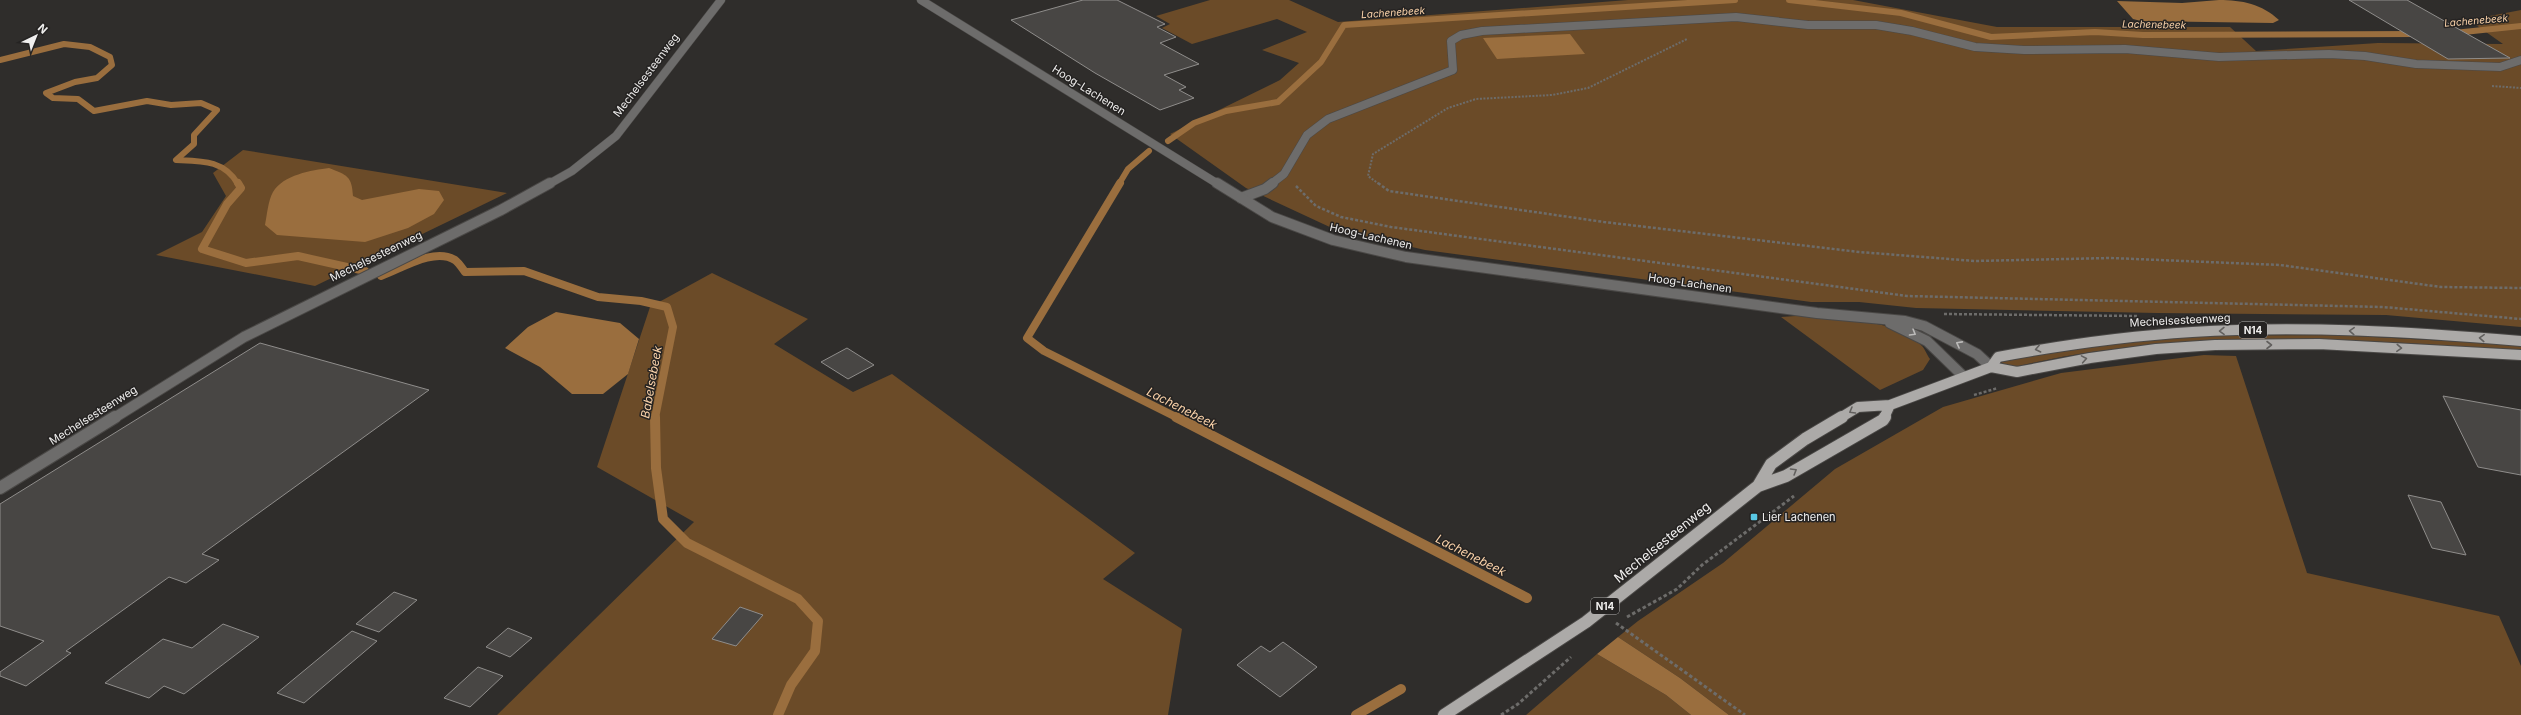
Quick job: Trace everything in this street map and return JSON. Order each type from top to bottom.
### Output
[{"type":"main road","name":"Mechelsesteenweg","points":[[1991,367],[1998,357],[2060,344],[2186,331],[2327,330],[2521,341]]},
{"type":"main road","name":"Mechelsesteenweg","points":[[1758,486],[1771,464],[1818,431],[1858,407],[1890,405],[1963,376],[1991,367],[2017,372],[2127,353],[2215,345],[2319,344],[2521,355]]},
{"type":"main road","name":"Mechelsesteenweg","points":[[1444,715],[1586,622],[1758,486],[1786,476],[1883,420],[1890,405]]},
{"type":"street","name":"Mechelsesteenweg","points":[[0,488],[244,337],[501,210],[572,171],[616,136],[721,0]]},
{"type":"street","name":"Hoog-Lachenen","points":[[921,0],[1272,217],[1301,230],[1333,240],[1406,257],[1817,313],[1905,321],[1924,326],[1977,354],[1991,367]]},
{"type":"street","points":[[1241,198],[1265,189],[1284,174],[1307,135],[1328,119],[1453,70],[1451,41],[1462,35],[1482,31],[1736,17],[1808,25],[1876,25],[1975,46],[2024,50],[2125,48],[2219,57],[2329,54],[2365,56],[2416,64],[2500,67],[2521,60]]},
{"type":"street","name":"Hoog-Lachenen","points":[[1877,318],[1906,329],[1927,341],[1963,376]]},
{"type":"path","points":[[1690,38],[1683,40],[1643,62],[1588,88],[1552,95],[1476,99],[1448,108],[1372,154],[1368,176],[1389,190],[1397,192],[1604,222],[1859,252],[1975,261],[2111,258],[2280,265],[2441,287],[2521,288]]},
{"type":"path","points":[[2491,86],[2521,88]]},
{"type":"path","points":[[1284,174],[1316,206],[1341,217],[1391,227],[1907,296],[2383,307],[2521,319]]},
{"type":"path","points":[[1940,314],[1999,315]]},
{"type":"path","points":[[1971,396],[2000,388]]},
{"type":"path","points":[[1610,627],[1677,589],[1702,565],[1800,491]]},
{"type":"path","points":[[1616,623],[1745,715]]},
{"type":"path","points":[[1501,715],[1518,704],[1575,654]]},
{"type":"shaded area","points":[[1210,0],[1289,0],[1338,22],[1628,0],[1853,0],[1997,27],[2230,27],[2256,51],[2378,43],[2503,44],[2469,20],[2521,10],[2521,327],[2386,315],[2157,313],[1916,308],[1859,302],[1811,302],[1425,250],[1334,229],[1246,188],[1170,134],[1280,80],[1299,63],[1262,50],[1307,32],[1277,19],[1192,44],[1162,28],[1170,24],[1156,16]]},
{"type":"shaded area","points":[[2219,0],[2251,4],[2266,10],[2279,20],[2273,23],[2141,21],[2133,19],[2117,1],[2182,3]]},
{"type":"shaded area","points":[[1570,34],[1585,54],[1497,59],[1483,38]]},
{"type":"shaded area","points":[[243,150],[507,193],[315,286],[156,255],[202,232],[226,196],[213,173]]},
{"type":"shaded area","points":[[329,168],[347,177],[350,180],[353,196],[362,200],[419,189],[439,191],[444,200],[434,214],[408,228],[365,242],[277,235],[265,225],[270,200],[273,192],[278,186],[284,181],[298,174]]},
{"type":"shaded area","points":[[712,273],[808,319],[774,344],[853,392],[892,374],[1135,553],[1103,579],[1182,629],[1168,715],[497,715],[694,522],[597,467],[650,307]]},
{"type":"shaded area","points":[[556,312],[620,323],[639,339],[628,374],[603,394],[572,394],[540,367],[505,348],[528,327]]},
{"type":"shaded area","points":[[1810,315],[1869,322],[1899,331],[1912,337],[1922,346],[1930,359],[1923,370],[1880,390],[1781,317]]},
{"type":"shaded area","points":[[2337,335],[2521,345],[2521,351],[2393,342],[2264,339],[2200,341],[2136,346],[2073,355],[2010,368],[2001,362],[2080,347],[2176,336]]},
{"type":"shaded area","points":[[2204,355],[2236,356],[2307,573],[2499,616],[2521,666],[2521,715],[1729,715],[1680,678],[1618,637],[1638,621],[1723,563],[1835,469],[1943,407],[2061,373]]},
{"type":"shaded area","points":[[1618,637],[1680,678],[1729,715],[1691,715],[1666,695],[1597,654]]},
{"type":"shaded area","points":[[1597,654],[1666,695],[1691,715],[1526,715]]},
{"type":"building","points":[[1083,0],[1117,0],[1165,24],[1157,27],[1176,37],[1160,43],[1199,64],[1164,75],[1186,87],[1179,90],[1194,98],[1160,110],[1095,73],[1011,20]]},
{"type":"building","points":[[2349,0],[2407,0],[2510,58],[2448,59]]},
{"type":"building","points":[[260,343],[429,390],[202,554],[219,560],[186,583],[169,577],[66,651],[71,653],[26,686],[0,676],[0,672],[44,641],[0,626],[0,504]]},
{"type":"building","points":[[847,348],[874,365],[848,379],[821,362]]},
{"type":"building","points":[[2443,396],[2521,410],[2521,475],[2478,467]]},
{"type":"building","points":[[2408,495],[2441,502],[2466,555],[2432,548]]},
{"type":"building","points":[[394,592],[417,600],[379,632],[356,624]]},
{"type":"building","points":[[740,607],[763,615],[736,646],[712,639]]},
{"type":"building","points":[[223,624],[259,637],[184,694],[164,686],[149,698],[105,683],[163,639],[192,648]]},
{"type":"building","points":[[508,628],[532,638],[510,657],[486,647]]},
{"type":"building","points":[[352,631],[377,641],[304,703],[277,693]]},
{"type":"building","points":[[1283,642],[1317,667],[1280,697],[1237,665],[1261,646],[1270,652]]},
{"type":"building","points":[[478,667],[503,676],[470,707],[444,698]]},
{"type":"waterway","name":"Lachenebeek","points":[[1168,141],[1194,123],[1226,111],[1278,102],[1321,62],[1344,25],[1735,0]]},
{"type":"waterway","name":"Lachenebeek","points":[[1789,0],[1901,13],[1991,37],[2095,32],[2143,35],[2417,34]]},
{"type":"waterway","name":"Lachenebeek","points":[[2454,33],[2521,26]]},
{"type":"waterway","name":"Babelsebeek","points":[[0,60],[64,44],[90,47],[110,57],[112,65],[97,78],[75,82],[46,93],[53,98],[78,99],[94,111],[147,101],[171,105],[201,103],[217,110],[194,135],[194,144],[176,160],[212,163],[226,170],[238,184]]},
{"type":"waterway","name":"Lachenebeek","points":[[1119,184],[1128,169],[1149,151]]},
{"type":"waterway","name":"Babelsebeek","points":[[238,183],[241,188],[227,204],[202,249],[246,263],[298,256],[365,271]]},
{"type":"waterway","name":"Lachenebeek","points":[[1120,183],[1027,338],[1044,351],[1176,417]]},
{"type":"waterway","name":"Babelsebeek","points":[[381,276],[418,260],[437,256],[447,257],[455,260],[465,272],[524,271],[598,297],[641,301],[667,307],[673,327],[655,418]]},
{"type":"waterway","name":"Lachenebeek","points":[[1176,417],[1527,598]]},
{"type":"waterway","name":"Babelsebeek","points":[[655,418],[656,468],[663,519],[687,543],[798,599],[818,621],[815,651],[791,685],[778,715]]},
{"type":"waterway","name":"Babelsebeek","points":[[1356,715],[1401,689]]},
{"type":"place","name":"Lier Lachenen","points":[[1754,517]]}]
